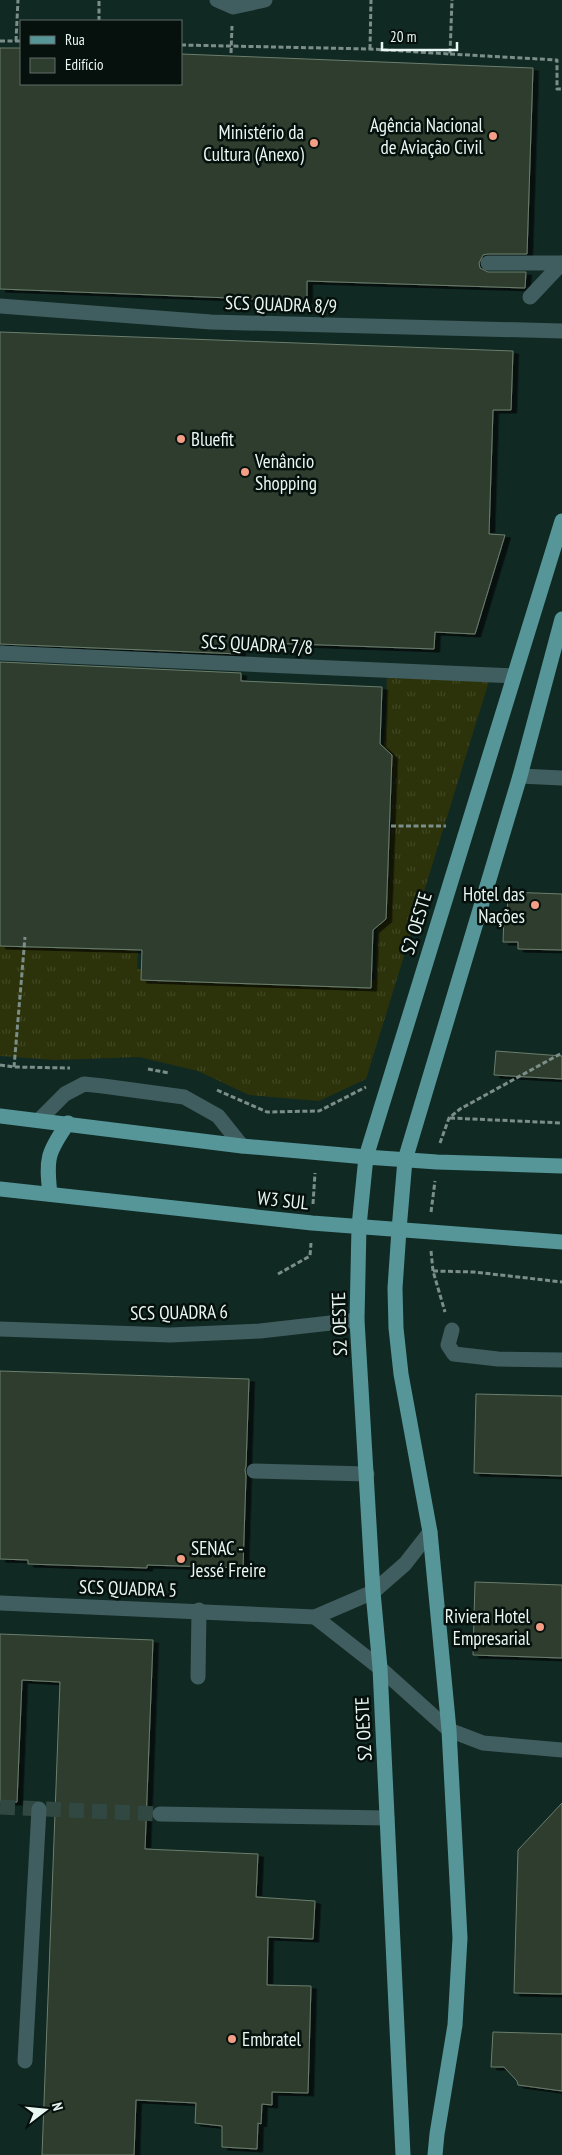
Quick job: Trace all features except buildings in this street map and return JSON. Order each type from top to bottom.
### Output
[{"type":"main road","name":"S2 OESTE","points":[[403,2155],[380,1668],[373,1592],[357,1320],[359,1226],[366,1157],[562,521]]},
{"type":"main road","points":[[435,2155],[455,2025],[460,1938],[450,1730],[430,1532],[401,1374],[396,1328],[395,1288],[398,1230],[405,1160],[520,776],[562,619]]},
{"type":"main road","points":[[0,1116],[242,1146],[405,1160],[562,1166]]},
{"type":"main road","points":[[50,1194],[47,1162],[52,1146],[68,1123]]},
{"type":"main road","name":"W3 SUL","points":[[0,1189],[312,1223],[562,1242]]},
{"type":"street","points":[[217,0],[233,6],[265,0]]},
{"type":"street","points":[[488,263],[562,263]]},
{"type":"street","points":[[530,297],[562,263]]},
{"type":"street","name":"SCS QUADRA 8/9","points":[[0,306],[211,322],[562,331]]},
{"type":"street","name":"SCS QUADRA 7/8","points":[[0,653],[513,676]]},
{"type":"street","points":[[520,776],[562,778]]},
{"type":"street","points":[[39,1120],[65,1094],[84,1084],[103,1086],[184,1097],[218,1116],[242,1146]]},
{"type":"street","points":[[541,1241],[562,1249]]},
{"type":"street","name":"SCS QUADRA 6","points":[[0,1329],[170,1334],[260,1331],[357,1320]]},
{"type":"street","points":[[452,1330],[448,1345],[454,1354],[498,1360],[562,1360]]},
{"type":"street","points":[[254,1471],[367,1474]]},
{"type":"street","name":"SCS QUADRA 5","points":[[0,1603],[199,1610],[315,1617],[373,1592],[405,1564],[430,1532]]},
{"type":"street","points":[[198,1677],[199,1610]]},
{"type":"street","points":[[315,1617],[380,1668],[450,1730],[483,1743],[562,1750]]},
{"type":"street","points":[[25,2061],[39,1809]]},
{"type":"street","points":[[160,1814],[387,1818]]},
{"type":"path","points":[[16,41],[18,0]]},
{"type":"path","points":[[99,0],[99,20]]},
{"type":"path","points":[[370,49],[371,0]]},
{"type":"path","points":[[450,54],[452,0]]},
{"type":"path","points":[[0,41],[20,42]]},
{"type":"path","points":[[182,46],[370,49],[557,60],[557,90],[562,90]]},
{"type":"path","points":[[391,826],[452,826]]},
{"type":"path","points":[[0,1065],[14,1067],[25,937]]},
{"type":"path","points":[[449,1118],[562,1122]]},
{"type":"path","points":[[433,1271],[474,1272],[562,1282]]},
{"type":"green space","points":[[387,678],[489,681],[366,1079],[319,1101],[249,1095],[198,1071],[139,1057],[55,1060],[0,1056],[0,935],[123,939],[138,952],[137,969],[375,980],[378,904],[388,892],[393,778],[383,767]]},
{"type":"tunnel","points":[[0,1807],[160,1814]]},
{"type":"place","name":"Agência Nacional de Aviação Civil","points":[[493,136]]},
{"type":"place","name":"Ministério da Cultura (Anexo)","points":[[314,143]]},
{"type":"place","name":"Bluefit","points":[[181,439]]},
{"type":"place","name":"Venâncio Shopping","points":[[245,472]]},
{"type":"place","name":"Hotel das Nações","points":[[535,905]]},
{"type":"place","name":"SENAC - Jessé Freire","points":[[181,1559]]},
{"type":"place","name":"Riviera Hotel Empresarial","points":[[540,1627]]},
{"type":"place","name":"Embratel","points":[[232,2039]]}]
